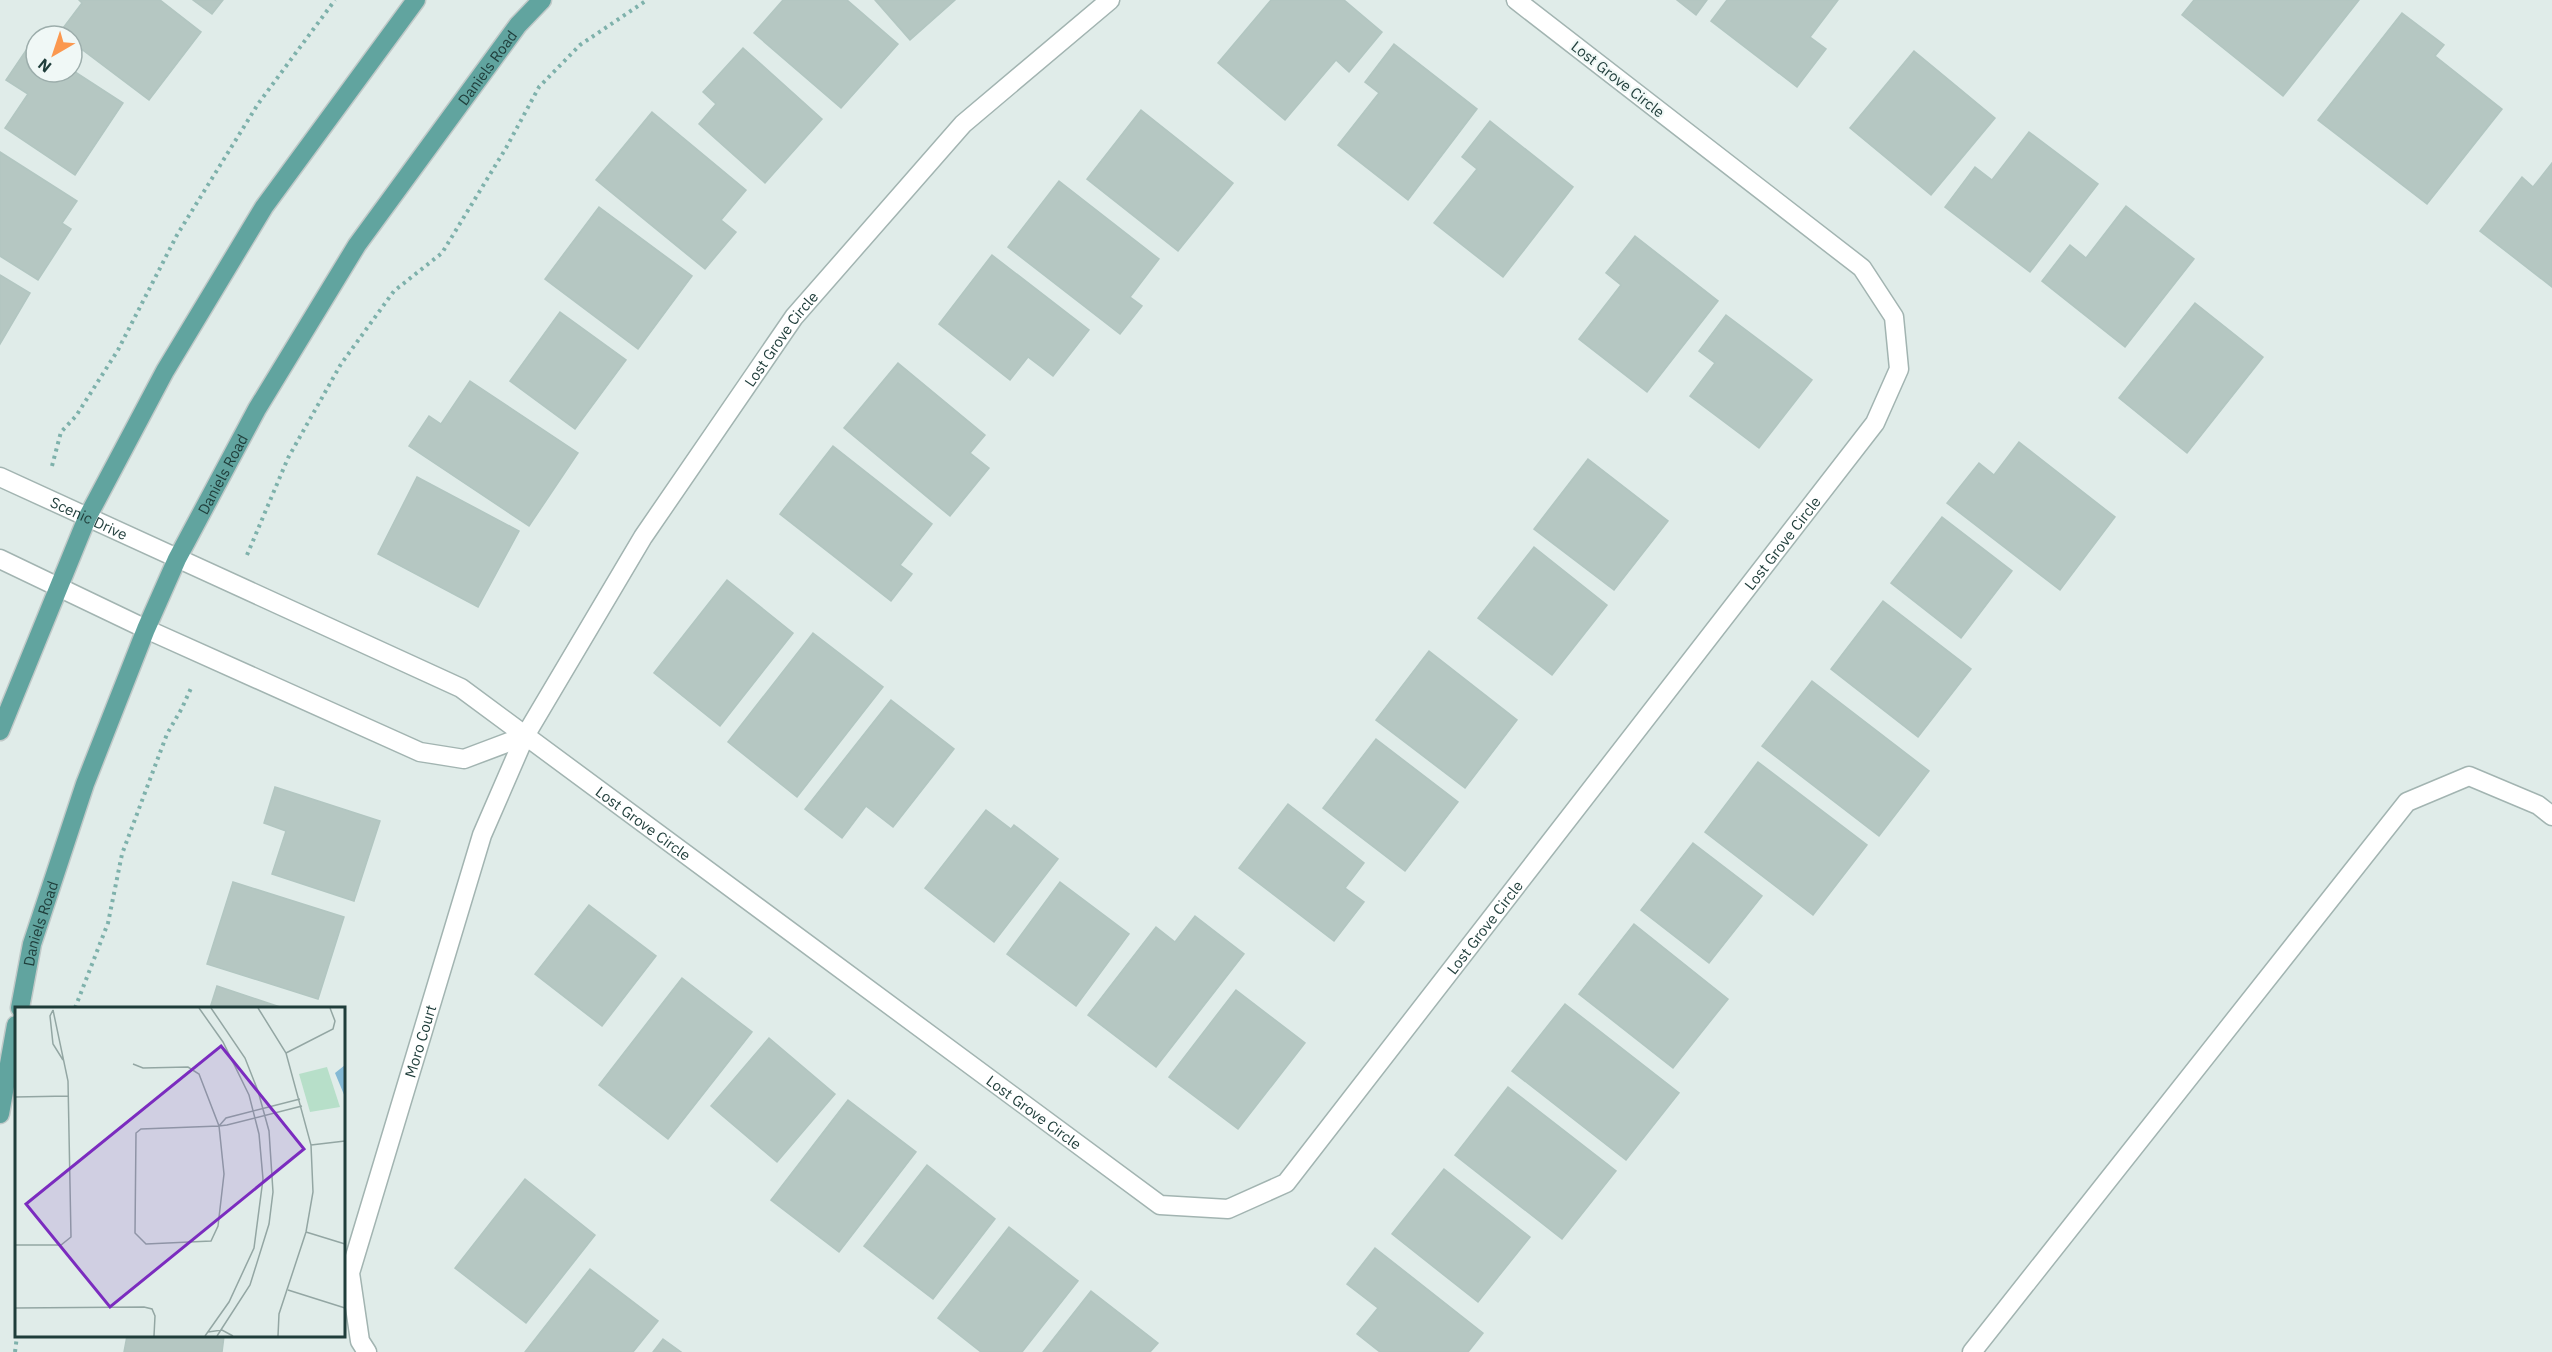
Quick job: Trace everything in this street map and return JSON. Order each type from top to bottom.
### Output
[{"type":"main road","points":[[0,731],[57,586],[87,518],[165,371],[264,207],[416,0]]},
{"type":"main road","name":"Daniels Road","points":[[20,1007],[32,944],[85,784],[146,629],[177,559],[257,409],[357,245],[518,26],[542,0]]},
{"type":"main road","points":[[0,1114],[15,1031]]},
{"type":"street","name":"Lost Grove Circle","points":[[525,736],[643,537],[794,316],[963,124],[1110,0]]},
{"type":"street","name":"Lost Grove Circle","points":[[177,559],[461,688],[1160,1205],[1228,1209],[1286,1183],[1875,423],[1899,369],[1894,317],[1862,268],[1516,0]]},
{"type":"street","name":"Scenic Drive","points":[[0,477],[177,559]]},
{"type":"street","points":[[0,559],[146,629],[420,752],[464,759],[525,736]]},
{"type":"street","name":"Moro Court","points":[[367,1352],[360,1341],[350,1273],[482,835],[525,736]]},
{"type":"street","points":[[1972,1352],[2407,801],[2469,776],[2538,805],[2552,816]]},
{"type":"path","points":[[37,494],[54,463],[61,432],[76,416],[118,350],[177,235],[258,104],[335,0]]},
{"type":"path","points":[[234,585],[288,458],[341,364],[394,291],[442,253],[506,148],[539,87],[580,45],[647,0]]},
{"type":"path","points":[[75,1007],[108,923],[122,854],[166,734],[182,708],[205,655]]},
{"type":"path","points":[[15,1352],[17,1337]]},
{"type":"building","points":[[79,0],[160,0],[201,32],[149,100],[84,51],[84,24],[66,24],[82,3]]},
{"type":"building","points":[[193,0],[223,0],[212,14]]},
{"type":"building","points":[[783,0],[847,0],[898,44],[841,108],[754,33]]},
{"type":"building","points":[[875,0],[955,0],[910,40]]},
{"type":"building","points":[[1271,0],[1344,0],[1382,32],[1349,72],[1336,60],[1285,120],[1218,63]]},
{"type":"building","points":[[1677,0],[1707,0],[1696,15]]},
{"type":"building","points":[[1727,0],[1838,0],[1810,37],[1826,49],[1797,87],[1711,21]]},
{"type":"building","points":[[2194,0],[2359,0],[2283,96],[2182,15]]},
{"type":"building","points":[[2402,13],[2444,45],[2435,56],[2502,109],[2427,204],[2318,120]]},
{"type":"building","points":[[1394,44],[1477,109],[1408,200],[1338,145],[1379,93],[1365,82]]},
{"type":"building","points":[[743,48],[822,119],[765,183],[699,124],[716,104],[703,92]]},
{"type":"building","points":[[1914,51],[1995,118],[1931,195],[1850,128]]},
{"type":"building","points":[[24,53],[24,84],[84,84],[84,78],[123,103],[75,175],[5,128],[28,94],[6,80]]},
{"type":"building","points":[[1141,110],[1233,183],[1178,251],[1087,179]]},
{"type":"building","points":[[652,112],[746,190],[721,220],[736,232],[705,269],[596,180]]},
{"type":"building","points":[[1490,121],[1573,187],[1503,277],[1434,223],[1477,169],[1462,157]]},
{"type":"building","points":[[2029,132],[2098,184],[2030,272],[1945,207],[1975,167],[1992,180]]},
{"type":"building","points":[[0,152],[77,201],[62,223],[71,229],[38,280],[0,256]]},
{"type":"building","points":[[2552,163],[2552,287],[2480,231],[2522,177],[2533,187]]},
{"type":"building","points":[[1059,181],[1159,259],[1130,297],[1142,306],[1120,334],[1008,247]]},
{"type":"building","points":[[2126,206],[2194,259],[2125,347],[2042,281],[2070,245],[2086,258]]},
{"type":"building","points":[[599,207],[692,276],[638,349],[545,279]]},
{"type":"building","points":[[1635,236],[1718,301],[1647,392],[1579,339],[1621,285],[1606,273]]},
{"type":"building","points":[[992,255],[1089,330],[1053,376],[1028,357],[1010,380],[939,324]]},
{"type":"building","points":[[0,275],[30,293],[0,344]]},
{"type":"building","points":[[2195,303],[2263,357],[2187,453],[2119,398]]},
{"type":"building","points":[[560,312],[626,360],[575,429],[510,381]]},
{"type":"building","points":[[1726,315],[1812,380],[1759,448],[1690,396],[1715,363],[1699,351]]},
{"type":"building","points":[[898,363],[985,435],[970,453],[989,468],[950,516],[844,428]]},
{"type":"building","points":[[470,381],[578,453],[529,526],[409,446],[429,416],[441,424]]},
{"type":"building","points":[[2019,442],[2115,517],[2060,590],[1947,503],[1979,463],[1994,475]]},
{"type":"building","points":[[833,446],[932,524],[900,565],[912,574],[891,601],[780,514]]},
{"type":"building","points":[[1588,459],[1668,521],[1614,590],[1534,529]]},
{"type":"building","points":[[417,477],[519,531],[478,607],[378,554]]},
{"type":"building","points":[[1942,517],[2012,571],[1961,638],[1891,583]]},
{"type":"building","points":[[1534,547],[1607,605],[1552,675],[1478,618]]},
{"type":"building","points":[[727,580],[793,633],[720,726],[654,673]]},
{"type":"building","points":[[1883,601],[1971,669],[1918,737],[1831,669]]},
{"type":"building","points":[[813,633],[883,687],[797,797],[728,742]]},
{"type":"building","points":[[1429,651],[1517,720],[1465,788],[1376,720]]},
{"type":"building","points":[[1812,681],[1929,771],[1879,836],[1762,746]]},
{"type":"building","points":[[891,700],[954,749],[893,827],[866,806],[842,838],[805,809]]},
{"type":"building","points":[[1376,739],[1458,802],[1405,871],[1323,808]]},
{"type":"building","points":[[1758,762],[1867,845],[1813,915],[1705,832]]},
{"type":"building","points":[[275,787],[380,821],[354,901],[272,874],[286,831],[264,823]]},
{"type":"building","points":[[1288,804],[1364,863],[1345,888],[1364,902],[1334,941],[1239,868]]},
{"type":"building","points":[[986,810],[1011,829],[1014,825],[1058,859],[994,942],[925,888]]},
{"type":"building","points":[[1693,843],[1762,896],[1709,963],[1641,910]]},
{"type":"building","points":[[233,882],[344,917],[318,999],[207,964]]},
{"type":"building","points":[[1060,882],[1129,934],[1076,1006],[1007,954]]},
{"type":"building","points":[[589,905],[656,956],[602,1026],[535,974]]},
{"type":"building","points":[[1195,916],[1244,954],[1156,1067],[1088,1015],[1156,927],[1175,942]]},
{"type":"building","points":[[1634,924],[1728,999],[1673,1068],[1579,994]]},
{"type":"building","points":[[682,978],[752,1032],[668,1139],[599,1085]]},
{"type":"building","points":[[217,986],[280,1007],[210,1007]]},
{"type":"building","points":[[1236,990],[1305,1043],[1238,1129],[1169,1077]]},
{"type":"building","points":[[1565,1004],[1679,1093],[1626,1160],[1512,1071]]},
{"type":"building","points":[[769,1038],[835,1094],[777,1162],[711,1106]]},
{"type":"building","points":[[1508,1087],[1616,1171],[1562,1239],[1455,1155]]},
{"type":"building","points":[[848,1100],[916,1152],[839,1252],[771,1200]]},
{"type":"building","points":[[927,1165],[995,1219],[933,1299],[864,1246]]},
{"type":"building","points":[[1444,1169],[1530,1237],[1478,1302],[1392,1234]]},
{"type":"building","points":[[525,1179],[595,1235],[526,1323],[455,1268]]},
{"type":"building","points":[[1009,1227],[1078,1281],[1022,1352],[981,1352],[938,1318]]},
{"type":"building","points":[[1375,1248],[1483,1333],[1468,1352],[1380,1352],[1357,1334],[1378,1308],[1347,1284]]},
{"type":"building","points":[[590,1269],[658,1321],[633,1352],[525,1352]]},
{"type":"building","points":[[1091,1291],[1158,1343],[1150,1352],[1043,1352]]},
{"type":"building","points":[[127,1337],[224,1337],[222,1352],[124,1352]]},
{"type":"building","points":[[663,1339],[681,1352],[653,1352]]}]
